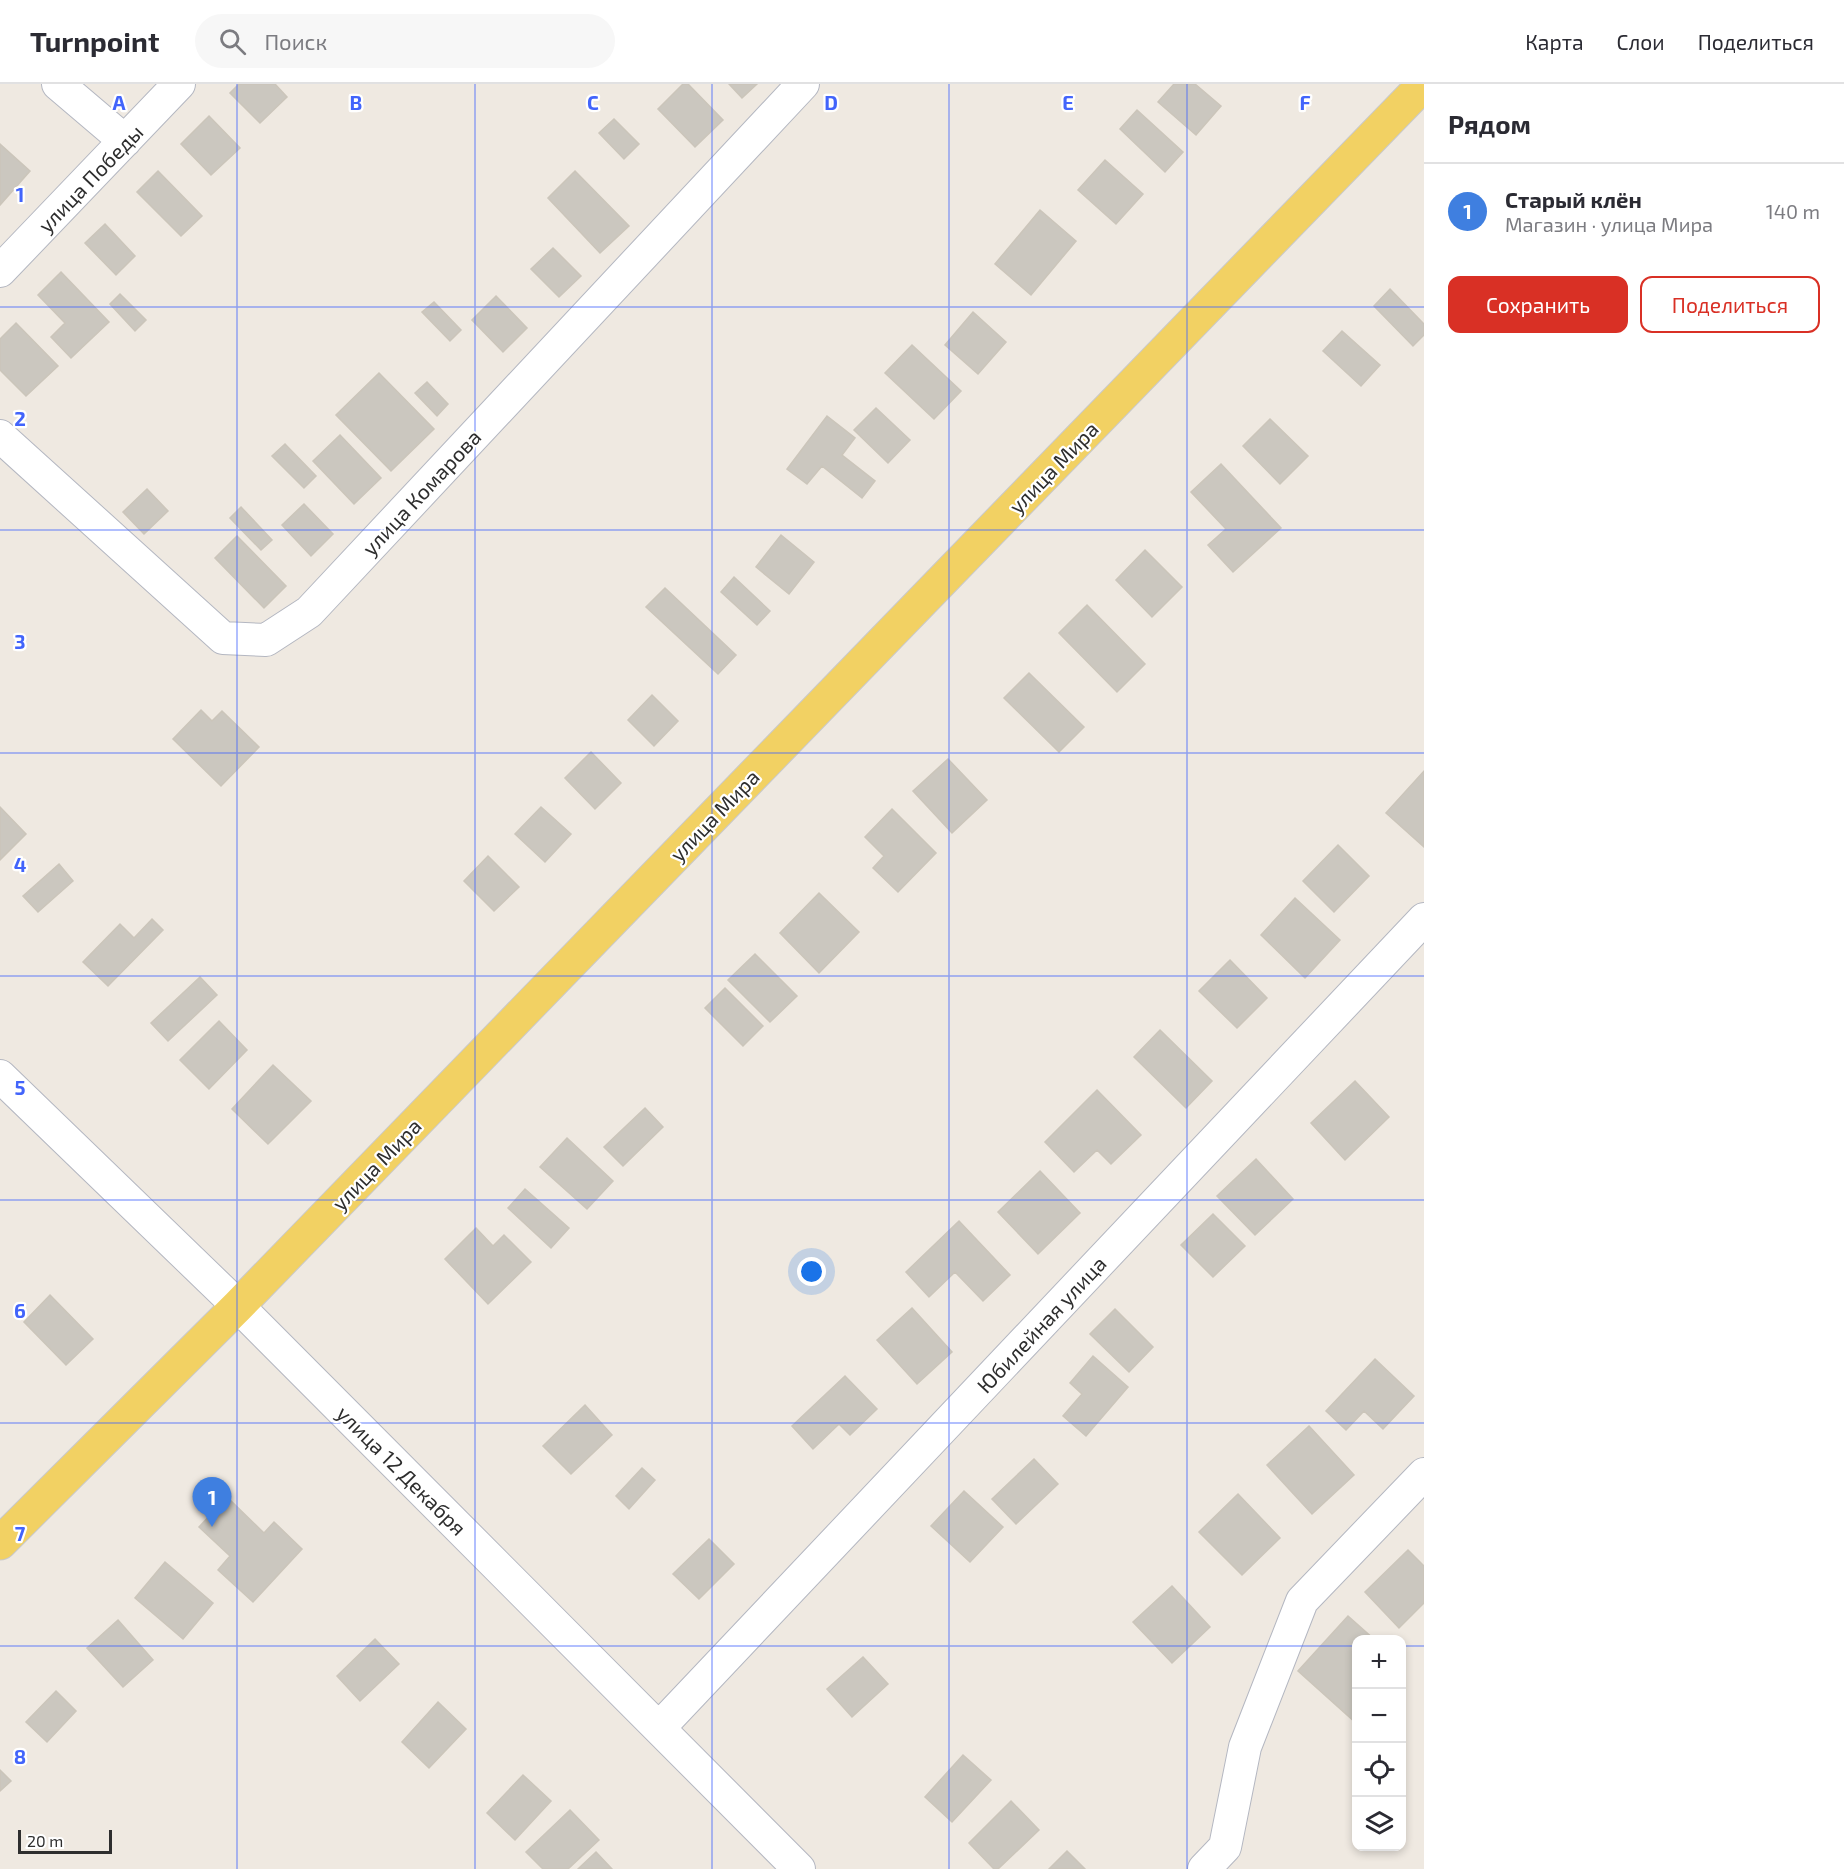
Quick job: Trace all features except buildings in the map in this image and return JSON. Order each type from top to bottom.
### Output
[{"type":"main road","name":"улица Мира","points":[[0,1543],[237,1306],[1424,84]]},
{"type":"street","points":[[58,84],[125,141]]},
{"type":"street","name":"улица Победы","points":[[0,271],[179,84]]},
{"type":"street","name":"улица Комарова","points":[[0,436],[223,638],[266,640],[309,612],[803,84]]},
{"type":"street","name":"Юбилейная улица","points":[[658,1728],[1424,919]]},
{"type":"street","name":"улица 12 Декабря","points":[[0,1076],[237,1306],[800,1869]]},
{"type":"street","points":[[1204,1869],[1225,1848],[1245,1747],[1302,1601],[1424,1474]]},
{"type":"place","name":"Старый клён","points":[[212,1527]]}]
